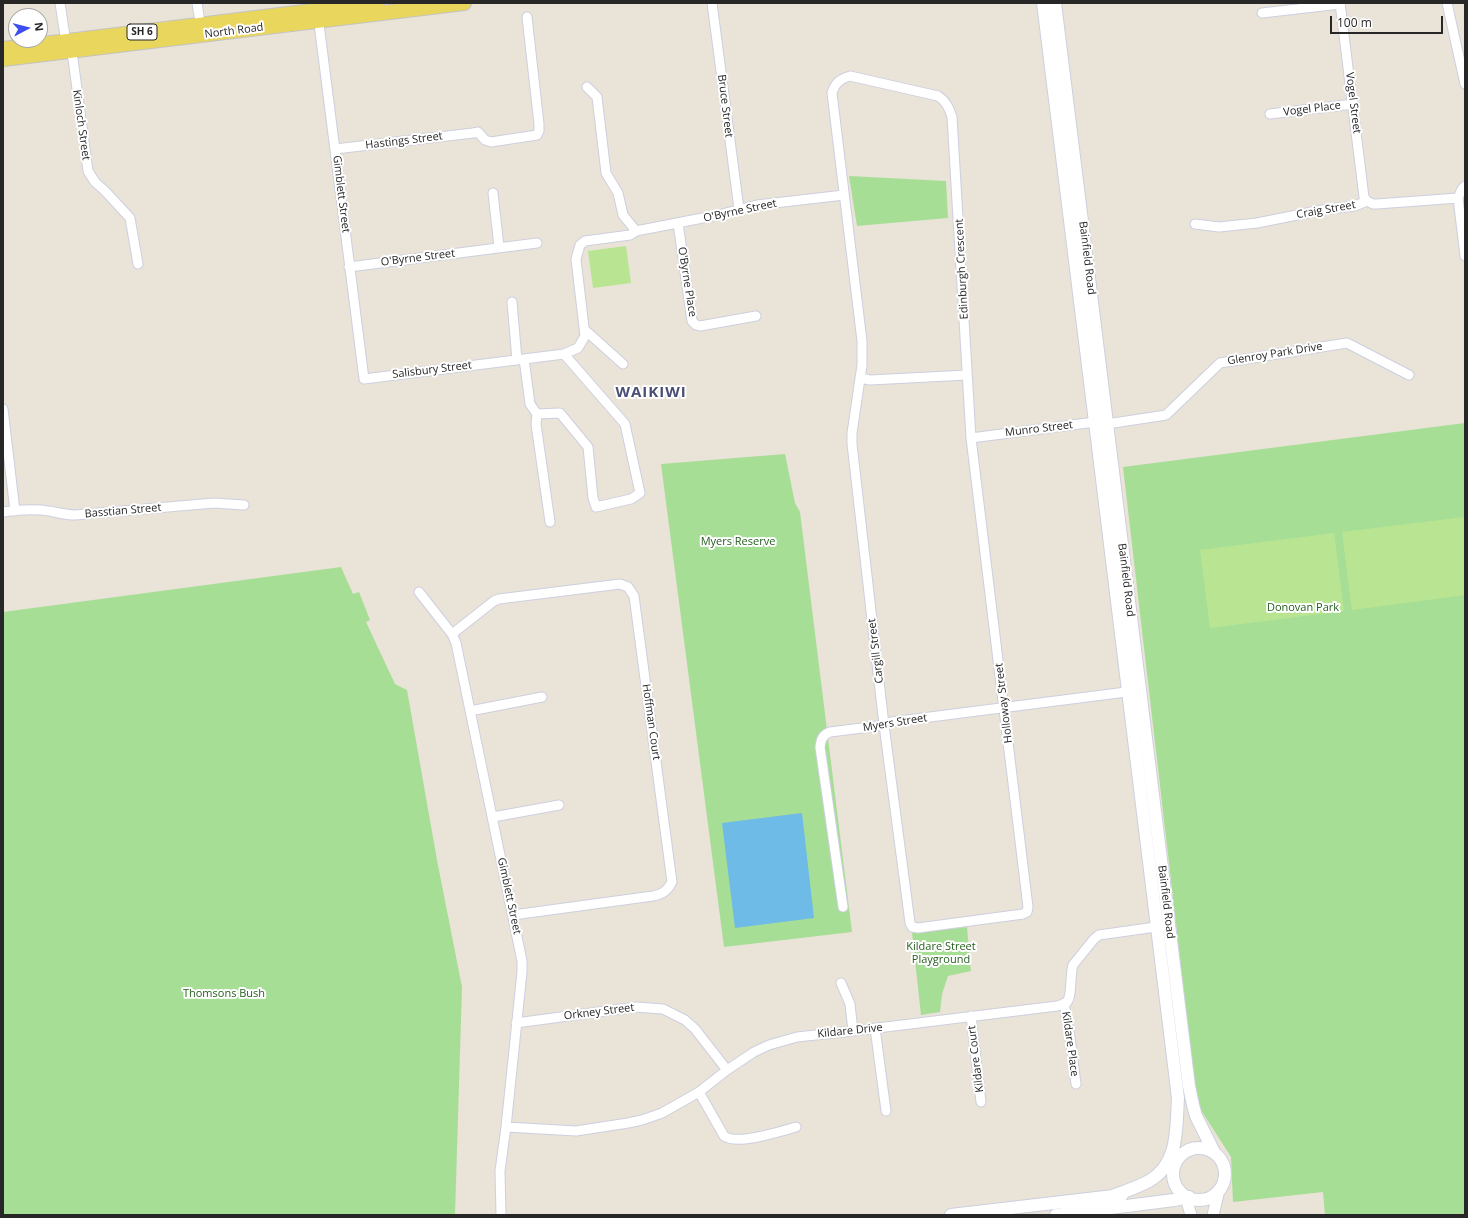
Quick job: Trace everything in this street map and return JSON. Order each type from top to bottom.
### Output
[{"type":"main road","name":"North Road","points":[[3,49],[68,46],[318,16],[335,10],[377,3]]},
{"type":"main road","name":"North Road","points":[[335,10],[464,3]]},
{"type":"main road","name":"Bainfield Road","points":[[1043,3],[1060,95],[1163,926],[1178,1098],[1183,1130],[1183,1145],[1176,1157],[1174,1173],[1177,1186],[1189,1197]]},
{"type":"main road","name":"Bainfield Road","points":[[1055,3],[1060,95]]},
{"type":"main road","name":"North Road","points":[[3,59],[68,46]]},
{"type":"main road","name":"Bainfield Road","points":[[1163,926],[1192,1105],[1214,1152],[1224,1167],[1224,1179],[1219,1190]]},
{"type":"main road","points":[[1056,1215],[1077,1206],[1143,1185],[1158,1175],[1176,1157],[1185,1152],[1196,1148],[1214,1152]]},
{"type":"main road","points":[[1115,1195],[1140,1193],[1150,1189],[1169,1175],[1176,1157]]},
{"type":"main road","points":[[951,1215],[1174,1200],[1189,1197],[1194,1199],[1205,1199],[1215,1194],[1219,1190]]},
{"type":"street","name":"Kinloch Street","points":[[60,3],[64,33],[73,59],[88,171],[95,182],[130,218],[138,264]]},
{"type":"street","points":[[197,3],[201,30]]},
{"type":"street","name":"Bruce Street","points":[[712,3],[739,210]]},
{"type":"street","points":[[1447,3],[1465,84]]},
{"type":"street","points":[[1262,13],[1340,4]]},
{"type":"street","name":"Vogel Street","points":[[1340,4],[1364,197],[1367,201]]},
{"type":"street","name":"Gimblett Street","points":[[318,16],[364,379]]},
{"type":"street","name":"Hastings Street","points":[[335,149],[478,132],[486,140],[491,142],[537,135],[539,131],[527,17]]},
{"type":"street","name":"Edinburgh Crescent","points":[[860,378],[862,365],[862,341],[832,103],[832,93],[836,83],[845,78],[855,76],[938,96],[943,99],[952,117],[967,375]]},
{"type":"street","points":[[587,87],[597,97],[606,173],[618,193],[623,214],[636,231]]},
{"type":"street","name":"Vogel Place","points":[[1270,114],[1353,104]]},
{"type":"street","points":[[1465,186],[1458,198],[1465,256]]},
{"type":"street","points":[[493,192],[499,247]]},
{"type":"street","name":"O'Byrne Street","points":[[585,330],[576,259],[580,245],[585,241],[630,235],[636,231],[718,216],[757,205],[844,195]]},
{"type":"street","name":"Craig Street","points":[[1194,224],[1219,227],[1257,223],[1322,210],[1355,206],[1367,201],[1377,204],[1458,198]]},
{"type":"street","name":"O'Byrne Place","points":[[678,224],[692,321],[696,325],[700,326],[756,316]]},
{"type":"street","name":"O'Byrne Street","points":[[349,266],[537,243]]},
{"type":"street","points":[[512,302],[530,404],[537,414],[536,424],[550,522]]},
{"type":"street","points":[[537,414],[560,413],[588,448],[593,498],[596,507],[631,499],[640,493],[626,424],[564,354],[578,348],[585,336],[585,330]]},
{"type":"street","points":[[585,330],[623,364]]},
{"type":"street","name":"Glenroy Park Drive","points":[[1101,423],[1166,415],[1181,402],[1214,368],[1220,363],[1226,361],[1347,343],[1409,375]]},
{"type":"street","name":"Salisbury Street","points":[[364,379],[564,354]]},
{"type":"street","points":[[860,378],[870,380],[967,375]]},
{"type":"street","name":"Holloway Street","points":[[910,923],[912,926],[918,928],[1023,914],[1027,912],[1028,907],[971,438],[967,375]]},
{"type":"street","name":"Cargill Street","points":[[860,378],[852,434],[852,444],[884,725],[910,923]]},
{"type":"street","points":[[3,409],[15,510]]},
{"type":"street","name":"Munro Street","points":[[971,438],[1101,423]]},
{"type":"street","name":"Basstian Street","points":[[3,512],[15,510],[42,510],[65,515],[75,515],[214,504],[244,505]]},
{"type":"street","name":"Hoffman Court","points":[[452,634],[494,601],[499,599],[620,584],[628,586],[634,596],[672,882],[667,890],[662,894],[653,896],[513,915]]},
{"type":"street","name":"Gimblett Street","points":[[419,592],[452,634],[458,651],[523,968],[500,1170],[501,1215]]},
{"type":"street","name":"Myers Street","points":[[843,907],[820,747],[823,735],[830,732],[884,725],[891,722],[1134,691]]},
{"type":"street","points":[[470,711],[542,697]]},
{"type":"street","points":[[493,817],[559,805]]},
{"type":"street","points":[[1064,1004],[1069,998],[1071,970],[1073,965],[1094,939],[1103,934],[1163,926]]},
{"type":"street","points":[[841,983],[850,1004],[853,1031]]},
{"type":"street","name":"Kildare Drive","points":[[506,1127],[576,1131],[628,1123],[662,1113],[699,1092],[727,1070],[754,1052],[769,1045],[797,1037],[1064,1004]]},
{"type":"street","name":"Kildare Place","points":[[1064,1004],[1076,1084]]},
{"type":"street","name":"Orkney Street","points":[[516,1023],[636,1007],[663,1009],[686,1020],[695,1029],[727,1070]]},
{"type":"street","name":"Kildare Court","points":[[971,1016],[981,1102]]},
{"type":"street","points":[[876,1028],[886,1111]]},
{"type":"street","points":[[699,1092],[724,1136],[727,1138],[740,1139],[796,1127]]},
{"type":"street","name":"Bainfield Road","points":[[1213,1215],[1219,1190]]},
{"type":"street","points":[[1189,1197],[1188,1205],[1191,1215]]},
{"type":"green space","points":[[849,176],[946,181],[948,218],[857,226]]},
{"type":"green space","points":[[626,246],[631,283],[593,288],[588,251]]},
{"type":"green space","name":"Donovan Park","points":[[1465,423],[1465,1215],[1325,1215],[1323,1192],[1233,1202],[1231,1157],[1197,1104],[1123,467]]},
{"type":"green space","name":"Myers Reserve","points":[[785,454],[795,503],[800,512],[852,932],[724,947],[661,464]]},
{"type":"green space","points":[[1465,517],[1465,595],[1352,610],[1342,532]]},
{"type":"green space","points":[[1334,533],[1344,611],[1210,628],[1200,550]]},
{"type":"green space","name":"Thomsons Bush","points":[[341,567],[353,594],[359,592],[370,620],[366,622],[395,684],[407,690],[437,860],[462,987],[455,1215],[3,1215],[3,612]]},
{"type":"green space","name":"Kildare Street Playground","points":[[967,927],[971,971],[948,976],[942,994],[940,1012],[921,1015],[912,933]]},
{"type":"water","points":[[802,813],[814,918],[735,928],[722,823]]},
{"type":"district","name":"WAIKIWI","points":[[651,393]]}]
